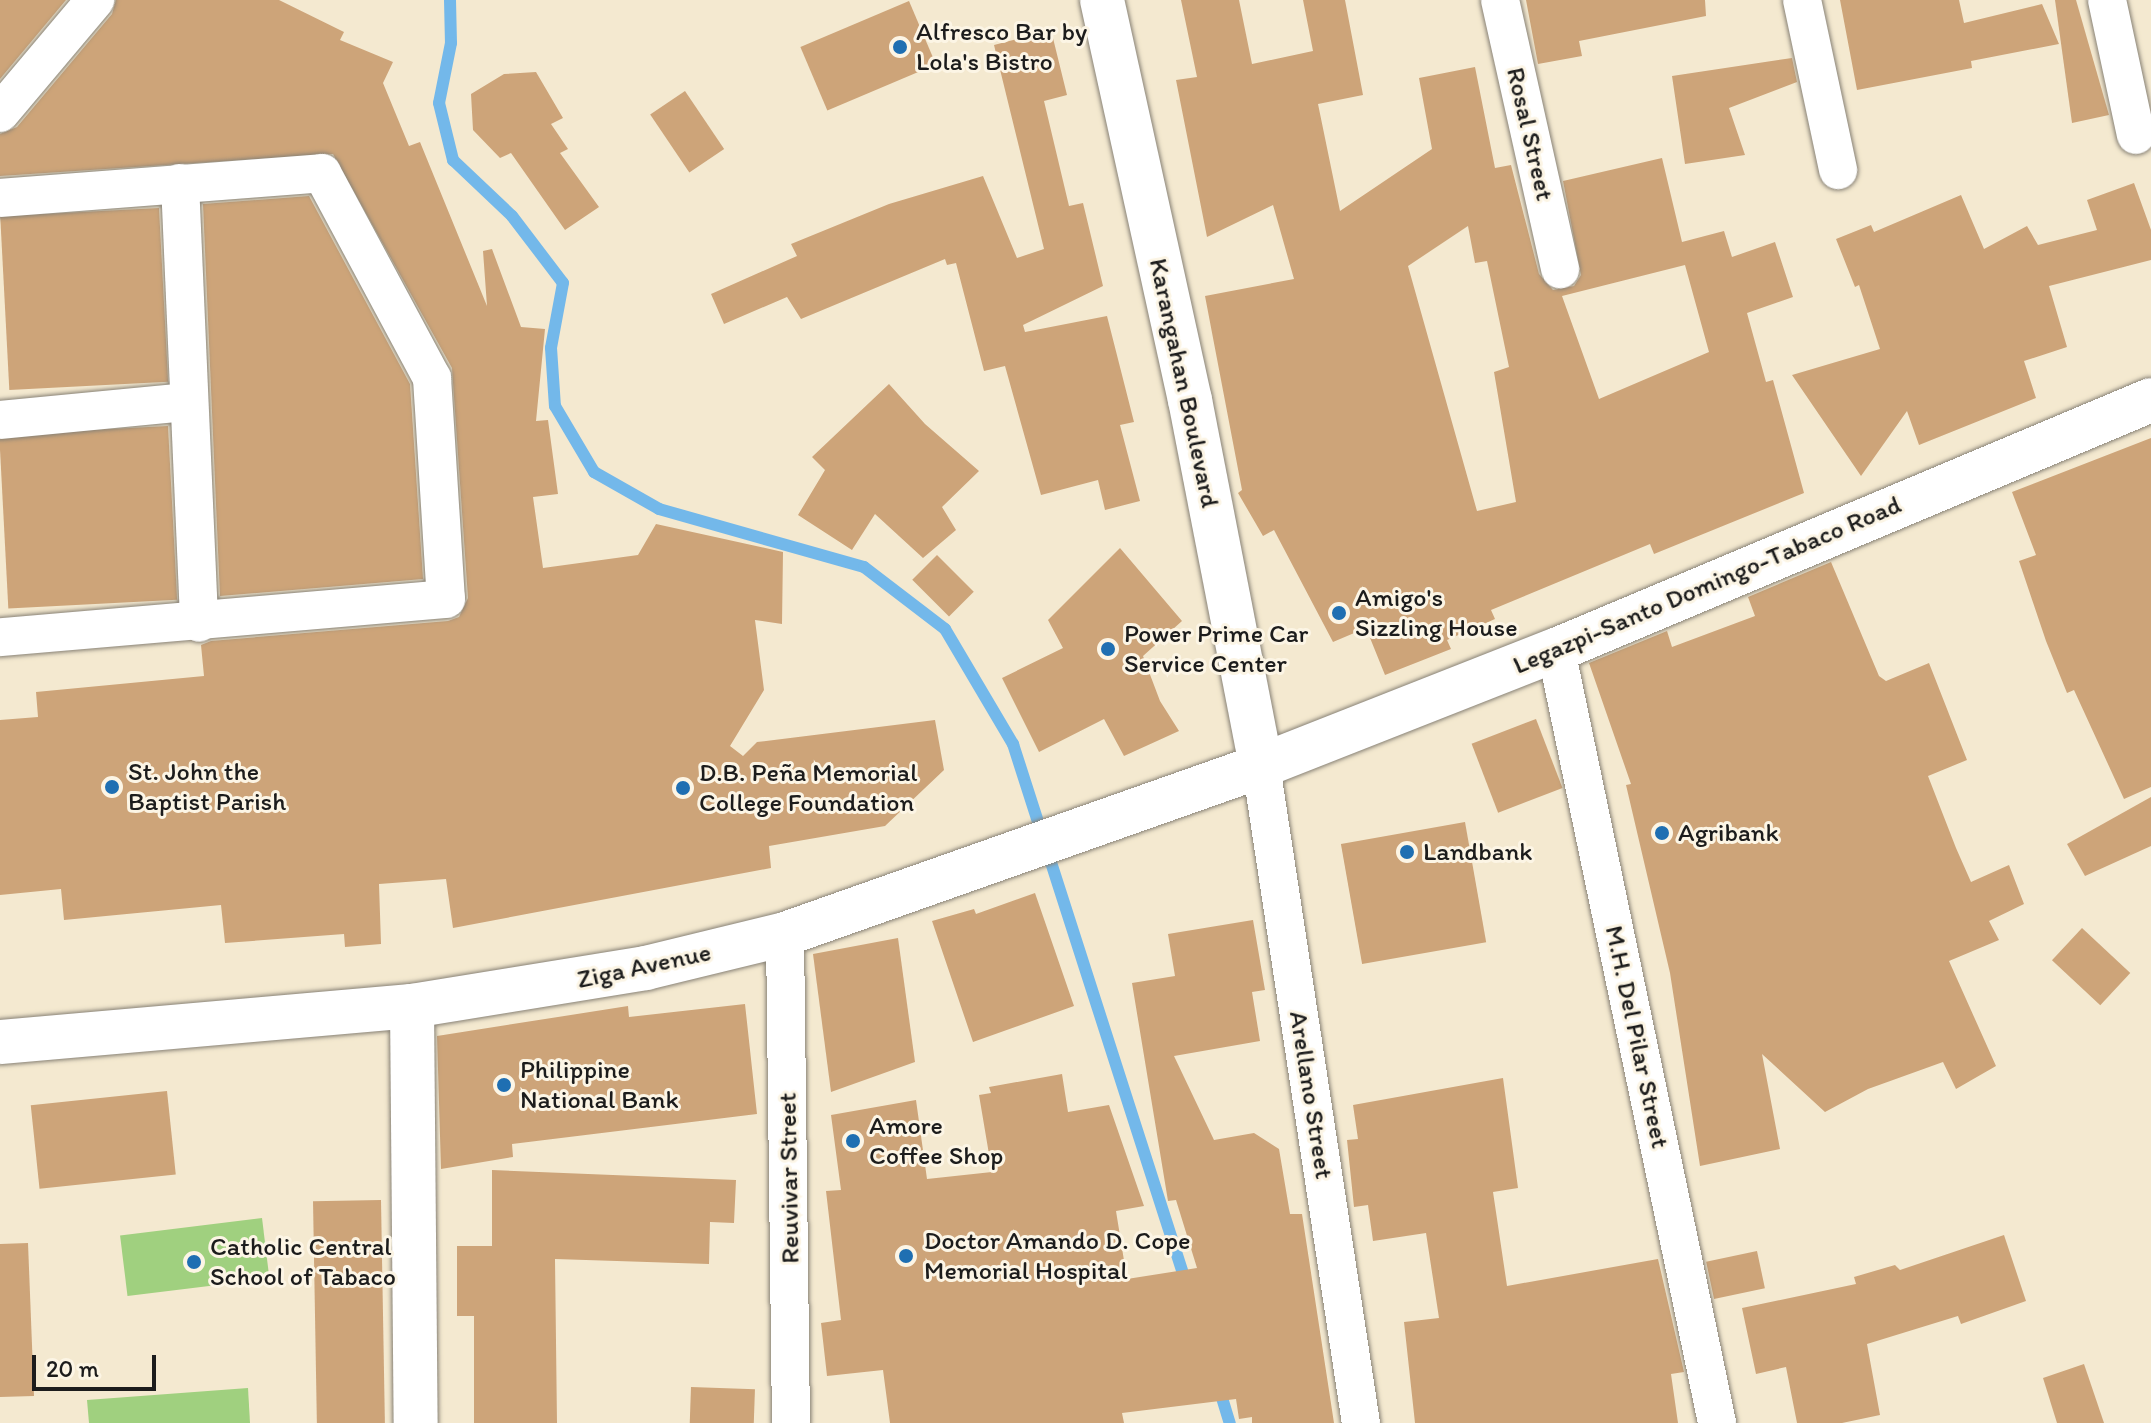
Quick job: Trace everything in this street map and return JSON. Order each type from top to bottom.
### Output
[{"type":"main road","name":"Karangahan Boulevard","points":[[1102,0],[1190,400],[1261,766]]},
{"type":"main road","name":"Legazpi-Santo Domingo-Tabaco Road","points":[[1261,766],[1556,650],[2151,400]]},
{"type":"main road","name":"Ziga Avenue","points":[[0,1042],[412,1006],[646,968],[785,934],[1261,766]]},
{"type":"main road","points":[[412,1006],[416,1423]]},
{"type":"street","points":[[0,113],[95,0]]},
{"type":"street","name":"Rosal Street","points":[[1500,0],[1560,269]]},
{"type":"street","points":[[1802,0],[1838,170]]},
{"type":"street","points":[[2107,0],[2136,135]]},
{"type":"street","points":[[0,198],[322,173],[432,378],[446,599],[199,623],[0,637]]},
{"type":"street","points":[[180,183],[187,402],[199,623]]},
{"type":"street","points":[[0,420],[187,402]]},
{"type":"street","name":"M.H. Del Pilar Street","points":[[1556,650],[1717,1423]]},
{"type":"street","name":"Arellano Street","points":[[1261,766],[1361,1423]]},
{"type":"street","name":"Reuvivar Street","points":[[785,934],[791,1423]]},
{"type":"green space","points":[[262,1218],[269,1279],[127,1296],[120,1235]]},
{"type":"green space","points":[[248,1388],[250,1423],[89,1423],[87,1400]]},
{"type":"building","points":[[0,0],[66,0],[0,79]]},
{"type":"building","points":[[116,0],[279,0],[344,32],[340,40],[393,62],[383,83],[409,146],[420,142],[487,306],[483,251],[492,249],[521,327],[545,329],[536,421],[548,420],[558,494],[533,497],[543,568],[638,555],[656,524],[783,552],[782,624],[755,620],[764,690],[730,746],[743,756],[757,742],[935,720],[944,770],[885,826],[769,846],[771,868],[453,928],[446,879],[379,884],[381,944],[345,947],[344,934],[225,943],[221,905],[64,920],[61,889],[0,895],[0,720],[38,717],[36,692],[204,676],[201,645],[211,641],[448,621],[459,617],[468,598],[452,368],[333,154],[0,176],[0,134],[17,127],[112,14]]},
{"type":"building","points":[[1181,0],[1239,0],[1252,64],[1313,51],[1303,0],[1345,0],[1363,95],[1318,104],[1340,211],[1432,149],[1419,78],[1475,67],[1495,168],[1511,165],[1539,274],[1553,290],[1574,286],[1581,275],[1563,181],[1662,158],[1682,242],[1724,231],[1732,257],[1775,242],[1793,297],[1747,313],[1766,382],[1773,380],[1804,493],[1654,554],[1650,544],[1491,610],[1495,619],[1447,640],[1451,649],[1385,675],[1366,628],[1333,642],[1274,530],[1263,536],[1238,493],[1242,490],[1205,296],[1294,279],[1273,205],[1207,237],[1176,80],[1197,77]],"holes":[[[1468,226],[1475,263],[1487,261],[1509,367],[1494,372],[1516,502],[1477,511],[1408,266]],[[1685,265],[1709,352],[1599,399],[1562,296]]]},
{"type":"building","points":[[1526,0],[1705,0],[1706,16],[1579,41],[1582,56],[1538,64]]},
{"type":"building","points":[[1840,0],[1959,0],[1964,23],[2042,4],[2059,44],[1971,61],[1972,68],[1857,90]]},
{"type":"building","points":[[2055,0],[2076,0],[2109,115],[2072,123]]},
{"type":"building","points":[[909,1],[936,65],[827,111],[800,47]]},
{"type":"building","points":[[1051,30],[1067,95],[1044,101],[1069,206],[1083,203],[1103,286],[1023,325],[1025,332],[1107,316],[1134,422],[1120,425],[1140,501],[1105,510],[1098,480],[1041,495],[1005,366],[984,371],[956,263],[947,265],[945,259],[801,319],[787,297],[724,324],[711,294],[797,256],[791,244],[889,204],[983,176],[1017,258],[1044,249],[994,45]]},
{"type":"building","points":[[1792,58],[1797,82],[1729,108],[1745,155],[1685,164],[1672,76]]},
{"type":"building","points":[[536,72],[563,118],[551,124],[568,149],[560,153],[599,207],[565,230],[511,153],[500,158],[473,130],[471,94],[504,74]]},
{"type":"building","points":[[685,91],[724,149],[689,173],[650,114]]},
{"type":"building","points":[[2134,183],[2151,230],[2151,260],[2049,286],[2067,347],[2024,361],[2036,398],[1919,445],[1907,411],[1861,476],[1792,375],[1880,349],[1859,285],[1855,287],[1836,239],[1871,225],[1874,232],[1961,195],[1984,249],[2027,226],[2038,245],[2097,230],[2087,200]]},
{"type":"building","points":[[309,196],[410,384],[423,579],[220,596],[203,204]]},
{"type":"building","points":[[159,208],[168,382],[9,390],[0,216]]},
{"type":"building","points":[[889,384],[925,424],[979,471],[942,507],[956,530],[923,558],[875,514],[852,550],[798,515],[825,470],[812,457]]},
{"type":"building","points":[[168,426],[177,600],[8,609],[0,435]]},
{"type":"building","points":[[2151,438],[2151,787],[2124,799],[2074,690],[2067,693],[2046,641],[2019,561],[2036,555],[2012,492]]},
{"type":"building","name":"Power Prime Car Service Center","points":[[1120,548],[1182,621],[1143,656],[1160,701],[1179,731],[1124,756],[1104,719],[1039,752],[1002,678],[1063,648],[1048,620]]},
{"type":"building","points":[[937,555],[974,592],[949,617],[912,580]]},
{"type":"building","points":[[1831,562],[1879,676],[1886,681],[1929,663],[1967,760],[1928,776],[1956,848],[1971,882],[2009,865],[2024,904],[1989,921],[1999,940],[1949,961],[1996,1066],[1956,1089],[1943,1062],[1868,1089],[1825,1112],[1762,1054],[1780,1149],[1700,1166],[1670,973],[1626,785],[1631,784],[1589,663],[1667,631],[1672,647],[1755,616],[1748,597]]},
{"type":"building","points":[[1536,719],[1563,788],[1498,813],[1472,744]]},
{"type":"building","points":[[2151,797],[2151,846],[2085,876],[2067,844]]},
{"type":"building","points":[[1465,822],[1486,942],[1362,964],[1341,844]]},
{"type":"building","points":[[1035,893],[1074,1006],[973,1042],[932,921],[974,909],[976,914]]},
{"type":"building","points":[[1253,920],[1265,990],[1252,992],[1260,1041],[1174,1056],[1214,1140],[1254,1133],[1279,1149],[1290,1214],[1302,1214],[1334,1423],[1252,1423],[1252,1417],[1239,1419],[1236,1399],[1122,1413],[1124,1423],[890,1423],[883,1370],[827,1376],[821,1323],[841,1320],[826,1191],[841,1190],[831,1115],[916,1100],[927,1179],[992,1172],[979,1095],[991,1093],[989,1087],[1062,1074],[1068,1112],[1109,1105],[1144,1206],[1116,1211],[1127,1279],[1197,1268],[1176,1200],[1168,1201],[1132,983],[1175,976],[1168,934]]},
{"type":"building","points":[[2082,928],[2130,973],[2100,1005],[2052,960]]},
{"type":"building","points":[[898,938],[915,1062],[831,1092],[813,954]]},
{"type":"building","points":[[745,1004],[757,1114],[512,1144],[513,1157],[441,1169],[437,1036],[628,1006],[629,1017]]},
{"type":"building","points":[[1503,1078],[1518,1188],[1493,1192],[1507,1286],[1658,1259],[1684,1372],[1671,1374],[1678,1423],[1415,1423],[1404,1322],[1439,1318],[1426,1233],[1373,1241],[1368,1205],[1354,1207],[1347,1140],[1358,1139],[1353,1105]]},
{"type":"building","points":[[167,1091],[176,1175],[40,1189],[31,1105]]},
{"type":"building","points":[[492,1170],[736,1180],[734,1223],[710,1222],[709,1264],[555,1259],[557,1423],[474,1423],[474,1316],[457,1316],[457,1246],[492,1246]]},
{"type":"building","points":[[381,1200],[385,1423],[317,1423],[313,1201]]},
{"type":"building","points":[[2004,1235],[2026,1301],[1961,1324],[1958,1316],[1867,1344],[1880,1415],[1842,1423],[1797,1423],[1786,1367],[1756,1374],[1742,1308],[1856,1284],[1854,1277],[1895,1265],[1900,1270]]},
{"type":"building","points":[[28,1243],[34,1396],[0,1397],[0,1244]]},
{"type":"building","points":[[1757,1251],[1765,1288],[1714,1299],[1706,1262]]},
{"type":"building","points":[[2084,1364],[2104,1423],[2057,1423],[2043,1378]]},
{"type":"building","points":[[691,1387],[755,1389],[754,1423],[690,1423]]},
{"type":"waterway","points":[[450,0],[451,43],[439,103],[453,160],[512,216],[563,283],[551,348],[555,406],[594,472],[659,509],[864,567],[945,629],[1013,744],[1187,1286]]},
{"type":"waterway","points":[[1219,1388],[1230,1423]]},
{"type":"place","name":"Alfresco Bar by Lola's Bistro","points":[[900,47]]},
{"type":"place","name":"Amigo's Sizzling House","points":[[1339,613]]},
{"type":"place","name":"Power Prime Car Service Center","points":[[1108,649]]},
{"type":"place","name":"St. John the Baptist Parish","points":[[112,787]]},
{"type":"place","name":"D.B. Peña Memorial College Foundation","points":[[683,788]]},
{"type":"place","name":"Agribank","points":[[1662,833]]},
{"type":"place","name":"Landbank","points":[[1407,852]]},
{"type":"place","name":"Philippine National Bank","points":[[504,1085]]},
{"type":"place","name":"Amore Coffee Shop","points":[[853,1141]]},
{"type":"place","name":"Doctor Amando D. Cope Memorial Hospital","points":[[906,1256]]},
{"type":"place","name":"Catholic Central School of Tabaco","points":[[194,1262]]}]
